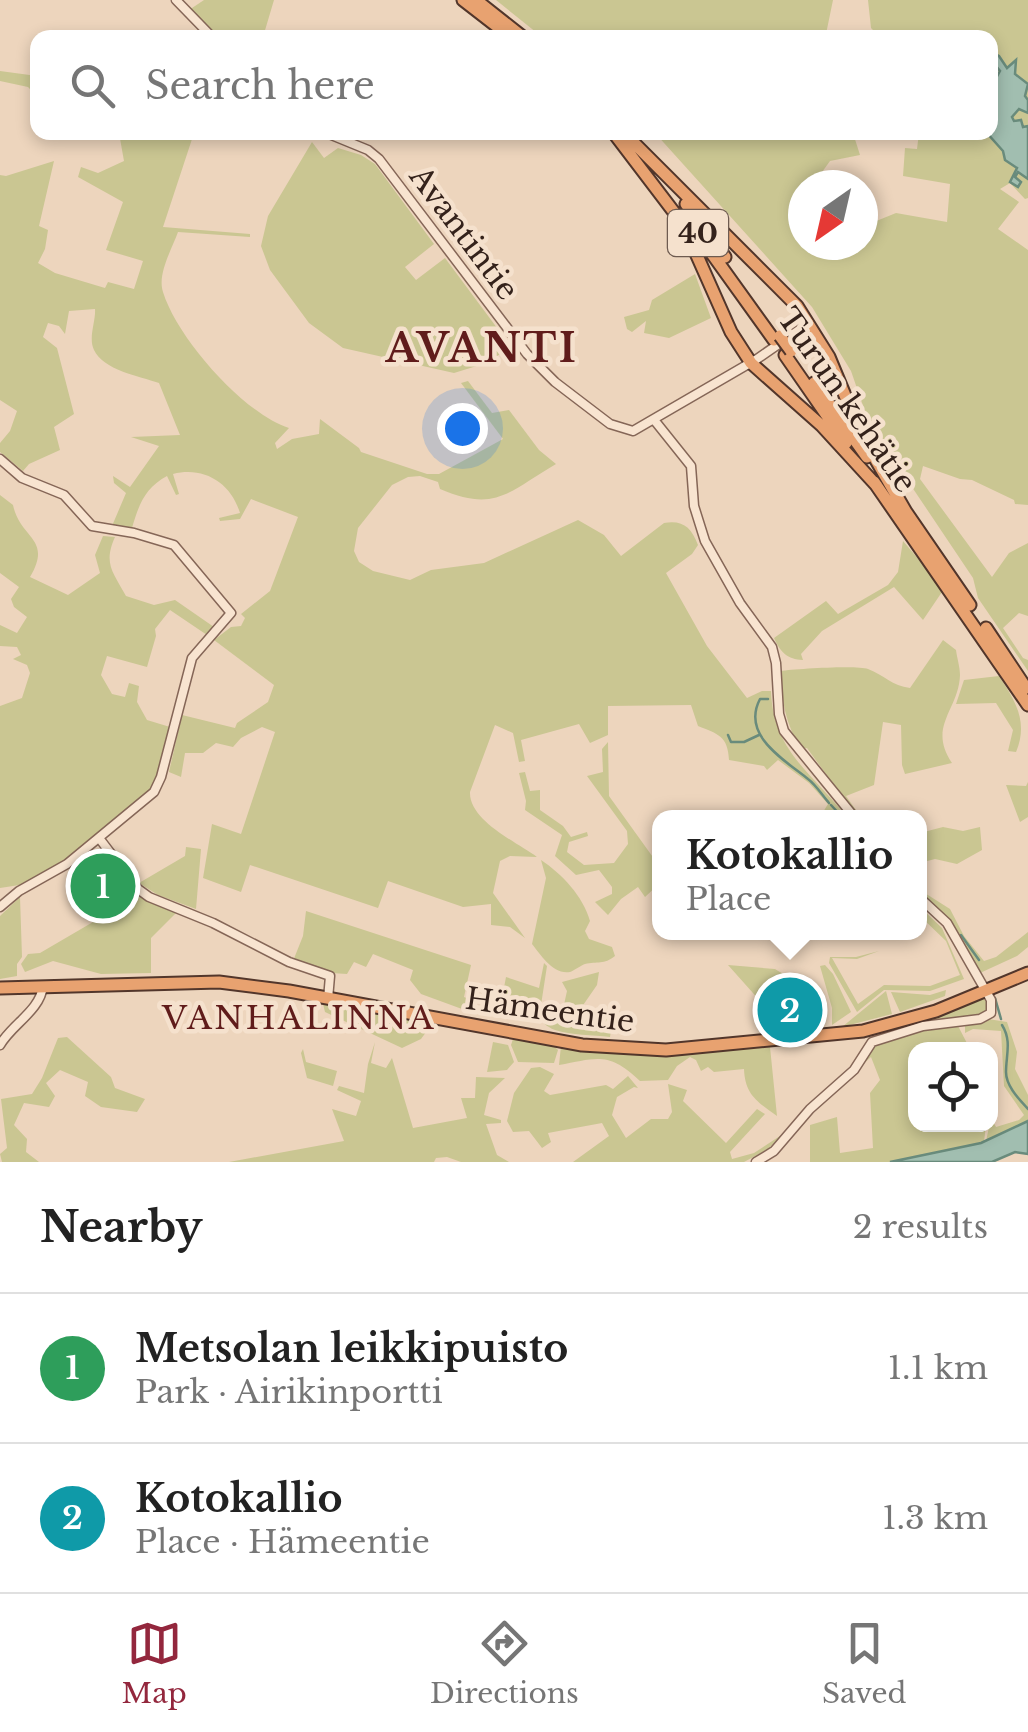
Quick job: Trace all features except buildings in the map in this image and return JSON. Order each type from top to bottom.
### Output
[{"type":"highway","points":[[463,0],[502,30]]},
{"type":"highway","points":[[476,0],[514,30]]},
{"type":"highway","points":[[619,140],[683,224],[731,332],[752,364],[822,426],[877,486]]},
{"type":"highway","name":"Turun kehätie","points":[[620,140],[678,207],[906,512],[1028,692]]},
{"type":"highway","name":"Turun kehätie","points":[[631,140],[692,212],[777,338]]},
{"type":"highway","points":[[632,140],[787,294],[810,325],[830,357],[866,443],[906,512]]},
{"type":"highway","name":"Turun kehätie","points":[[788,353],[1028,705]]},
{"type":"highway","points":[[1006,674],[1028,714]]},
{"type":"highway","name":"Hämeentie","points":[[0,988],[206,982],[608,1048],[681,1049],[796,1038],[888,1019],[1025,973]]},
{"type":"street","points":[[176,0],[205,30]]},
{"type":"street","name":"Avantintie","points":[[344,140],[379,159],[501,320],[555,382],[620,430],[639,430],[654,421]]},
{"type":"street","points":[[810,325],[654,421],[692,468],[694,506],[707,545],[740,603],[770,643],[784,730],[849,810]]},
{"type":"street","points":[[0,458],[22,478],[64,495],[92,526],[134,532],[174,545],[231,613],[192,658],[158,785],[67,864],[18,891],[0,907]]},
{"type":"street","points":[[99,838],[138,889],[290,962],[330,976],[328,999]]},
{"type":"street","points":[[756,1162],[774,1151],[810,1109],[858,1066],[872,1042],[923,1026],[989,1015],[992,1005],[984,989],[946,923],[927,905]]},
{"type":"street","points":[[0,1046],[13,1026],[38,1002],[43,986]]},
{"type":"shaded area","points":[[204,0],[274,0],[265,30],[212,30],[189,10]]},
{"type":"shaded area","points":[[496,0],[833,0],[827,30],[533,30]]},
{"type":"shaded area","points":[[868,0],[1028,0],[1028,198],[1010,183],[1000,189],[1019,202],[998,229],[1028,250],[1028,505],[1015,504],[1014,500],[972,480],[923,466],[920,479],[992,577],[1009,553],[1028,543],[1028,616],[1019,613],[1003,628],[1028,660],[1028,671],[978,598],[973,578],[869,423],[851,371],[812,307],[661,140],[855,140],[860,155],[830,161],[824,170],[788,170],[788,260],[878,260],[878,220],[896,213],[947,222],[950,184],[903,176],[905,148],[917,149],[918,140],[998,140],[998,30],[873,30]]},
{"type":"shaded area","points":[[998,56],[1007,68],[1016,60],[1015,74],[1028,84],[1028,113],[1019,109],[1012,117],[1014,121],[1021,120],[1023,127],[1028,126],[1028,179],[1018,172],[1018,187],[1010,182],[1017,168],[1005,160],[993,140],[998,140]]},
{"type":"shaded area","points":[[0,71],[30,75],[30,89],[28,87],[0,81]]},
{"type":"shaded area","points":[[120,140],[192,140],[163,227],[250,234],[178,232],[162,285],[182,331],[214,372],[252,407],[289,428],[275,443],[277,449],[292,439],[319,434],[320,419],[361,452],[427,474],[439,474],[503,439],[461,383],[468,381],[492,413],[509,410],[539,450],[556,464],[513,491],[489,499],[459,496],[440,489],[438,482],[408,477],[392,485],[358,528],[354,551],[359,562],[373,571],[410,580],[431,570],[484,563],[578,520],[604,535],[621,556],[664,523],[681,524],[689,529],[698,545],[666,573],[707,646],[747,698],[771,691],[773,712],[787,746],[841,810],[824,810],[828,804],[809,783],[778,760],[767,770],[764,766],[729,760],[724,741],[698,726],[691,705],[608,706],[608,735],[590,743],[579,724],[521,740],[525,761],[519,762],[513,733],[495,725],[470,792],[485,821],[537,857],[510,856],[500,861],[493,893],[525,938],[510,927],[491,925],[491,904],[463,907],[388,881],[378,908],[250,865],[241,892],[203,878],[212,824],[241,834],[275,732],[262,727],[233,747],[216,743],[203,753],[185,753],[181,777],[169,772],[182,715],[235,728],[268,702],[274,685],[214,640],[231,627],[241,626],[245,618],[241,614],[270,591],[298,517],[251,499],[240,519],[220,521],[219,518],[240,513],[230,493],[215,479],[184,472],[173,474],[179,494],[176,495],[167,476],[144,497],[132,528],[112,526],[126,493],[114,483],[113,476],[130,487],[159,446],[131,437],[180,435],[159,383],[105,363],[94,350],[95,309],[69,311],[65,334],[59,326],[48,323],[43,337],[57,348],[74,414],[54,427],[60,450],[29,464],[23,471],[0,452],[0,443],[10,431],[17,411],[0,400],[0,175],[54,161],[39,226],[48,230],[38,263],[55,273],[105,288],[108,282],[134,289],[143,261],[106,250],[123,202],[78,177],[81,167],[98,173],[124,161]]},
{"type":"shaded area","points":[[312,142],[324,158],[338,148],[375,164],[434,244],[405,267],[416,280],[445,258],[509,344],[508,350],[454,373],[343,348],[309,323],[270,270],[261,246],[268,216]]},
{"type":"shaded area","points":[[695,274],[711,318],[669,338],[644,333],[646,321],[632,332],[627,329],[624,317],[649,310],[652,300]]},
{"type":"shaded area","points":[[0,495],[13,505],[37,546],[30,577],[68,595],[100,573],[95,555],[103,536],[115,537],[110,561],[126,596],[154,605],[175,600],[214,627],[207,635],[170,610],[155,629],[147,667],[107,656],[101,675],[112,694],[125,697],[129,683],[139,686],[137,702],[147,720],[170,727],[159,775],[150,792],[62,864],[26,884],[0,888],[0,706],[22,698],[30,673],[27,665],[13,659],[21,655],[17,647],[0,646],[0,625],[17,633],[27,617],[14,607],[11,599],[19,587],[0,573]]},
{"type":"shaded area","points":[[903,541],[944,589],[923,620],[894,587],[822,631],[801,654],[803,660],[782,651],[774,638],[826,601],[838,614],[888,585],[898,572]]},
{"type":"shaded area","points":[[943,640],[956,650],[958,687],[943,728],[945,750],[952,763],[905,774],[901,725],[883,722],[874,785],[846,796],[856,810],[852,810],[807,748],[801,749],[796,740],[785,712],[781,671],[862,668],[910,688]]},
{"type":"shaded area","points":[[999,676],[1019,713],[1021,732],[1016,752],[1008,751],[1013,730],[996,703],[956,704],[964,680]]},
{"type":"shaded area","points":[[608,742],[609,796],[652,856],[652,890],[645,897],[638,887],[608,915],[595,902],[612,894],[612,887],[599,870],[576,875],[555,856],[562,835],[525,810],[519,773],[525,772],[530,791],[540,790],[540,810],[563,826],[571,837],[587,832],[588,836],[569,842],[567,852],[584,865],[614,863],[628,844],[627,831],[587,776],[603,772],[602,749]]},
{"type":"shaded area","points":[[1028,782],[1028,817],[1020,822],[1006,785],[1026,786]]},
{"type":"shaded area","points":[[980,827],[982,850],[957,864],[927,861],[927,831]]},
{"type":"shaded area","points":[[186,847],[201,849],[196,909],[158,895],[139,883],[185,856]]},
{"type":"shaded area","points":[[541,860],[577,894],[590,921],[585,931],[589,939],[612,947],[615,956],[564,972],[548,963],[532,944],[546,878]]},
{"type":"shaded area","points":[[132,888],[152,903],[176,913],[151,938],[151,973],[101,974],[53,961],[25,972],[21,964],[28,954],[40,953],[117,908],[114,902]]},
{"type":"shaded area","points":[[927,894],[950,909],[964,936],[984,961],[996,957],[1028,932],[1028,947],[980,973],[950,925],[927,903]]},
{"type":"shaded area","points":[[20,897],[22,957],[17,964],[17,976],[0,979],[0,916]]},
{"type":"shaded area","points":[[306,911],[471,965],[464,997],[478,1003],[462,1009],[421,994],[410,980],[413,970],[373,954],[366,967],[354,962],[347,974],[293,961],[303,936]]},
{"type":"shaded area","points":[[927,914],[942,928],[964,979],[930,991],[884,990],[857,1012],[829,963],[830,957],[856,957],[879,951],[857,959],[832,958],[858,1004],[884,985],[930,986],[960,975],[946,941],[927,923]]},
{"type":"shaded area","points":[[544,963],[547,966],[541,1005],[563,1009],[567,991],[562,982],[599,972],[597,985],[579,1011],[613,1018],[610,1037],[555,1030],[521,1006],[500,1009],[506,977],[539,988]]},
{"type":"shaded area","points":[[728,965],[775,969],[785,975],[805,1028],[763,1031],[761,1002]]},
{"type":"shaded area","points":[[825,965],[851,1012],[832,1025],[832,1008],[820,966]]},
{"type":"shaded area","points":[[946,990],[945,996],[900,1012],[891,992],[930,995]]},
{"type":"shaded area","points":[[886,991],[892,1014],[842,1027]]},
{"type":"shaded area","points":[[984,999],[988,1005],[986,1014],[933,1022],[938,1014]]},
{"type":"shaded area","points":[[323,1004],[459,1027],[432,1024],[421,1039],[402,1048],[325,1012]]},
{"type":"shaded area","points":[[988,1019],[1007,1022],[1017,1052],[1015,1069],[1028,1095],[1028,1121],[986,1141],[988,1132],[998,1132],[998,1126],[1024,1115],[1004,1086],[1001,1031],[973,1029],[965,1033],[965,1023]]},
{"type":"shaded area","points":[[957,1024],[966,1042],[908,1042],[908,1132],[985,1132],[984,1142],[890,1162],[810,1162],[810,1125],[837,1117],[840,1153],[873,1148],[870,1093],[880,1080],[871,1057],[860,1067],[871,1045],[916,1030]]},
{"type":"shaded area","points":[[67,1037],[111,1077],[115,1088],[145,1099],[137,1112],[101,1107],[85,1096],[88,1082],[60,1070],[46,1083],[55,1096],[49,1107],[24,1103],[14,1125],[27,1139],[26,1152],[39,1162],[2,1162],[0,1154],[7,1148],[1,1099],[32,1094],[58,1038]]},
{"type":"shaded area","points":[[513,1039],[554,1046],[558,1050],[554,1063],[518,1062],[511,1045]]},
{"type":"shaded area","points":[[375,1042],[371,1063],[386,1068],[392,1058],[413,1128],[467,1118],[461,1098],[475,1098],[476,1077],[505,1078],[489,1093],[484,1115],[501,1120],[486,1124],[497,1155],[509,1162],[461,1162],[447,1157],[436,1158],[434,1162],[229,1162],[344,1141],[332,1109],[356,1116],[361,1101],[337,1090],[339,1086],[364,1093]]},
{"type":"shaded area","points":[[493,1042],[508,1045],[514,1062],[507,1070],[487,1072]]},
{"type":"shaded area","points":[[561,1046],[670,1056],[770,1047],[777,1116],[753,1096],[744,1069],[714,1072],[708,1067],[701,1071],[690,1057],[677,1066],[668,1080],[640,1081],[620,1065],[602,1059],[559,1065]]},
{"type":"shaded area","points":[[303,1049],[306,1062],[337,1071],[333,1086],[307,1078]]},
{"type":"shaded area","points":[[540,1067],[554,1074],[544,1091],[550,1095],[606,1085],[613,1089],[628,1076],[638,1088],[617,1097],[612,1115],[626,1138],[651,1119],[668,1119],[672,1112],[668,1084],[687,1090],[683,1101],[726,1143],[757,1109],[765,1114],[730,1152],[732,1159],[754,1153],[783,1134],[768,1149],[744,1162],[573,1162],[609,1136],[602,1123],[548,1133],[551,1142],[542,1148],[529,1131],[513,1132],[507,1121],[514,1093],[531,1068]]},
{"type":"shaded area","points":[[1028,1121],[1028,1154],[1015,1152],[992,1162],[890,1162],[981,1143]]},
{"type":"waterway","points":[[768,699],[760,699],[756,712],[760,735],[814,784],[829,803]]},
{"type":"waterway","points":[[728,735],[731,742],[744,742],[759,735]]},
{"type":"waterway","points":[[831,805],[836,810]]},
{"type":"waterway","points":[[961,935],[979,960]]},
{"type":"waterway","points":[[995,998],[1001,1019]]},
{"type":"waterway","points":[[1002,1025],[1008,1042],[1008,1083],[1028,1109]]},
{"type":"place","name":"Metsolan leikkipuisto","points":[[103,886]]},
{"type":"place","name":"Kotokallio","points":[[790,1010]]},
{"type":"district","name":"AVANTI","points":[[482,348]]},
{"type":"district","name":"VANHALINNA","points":[[299,1018]]}]
